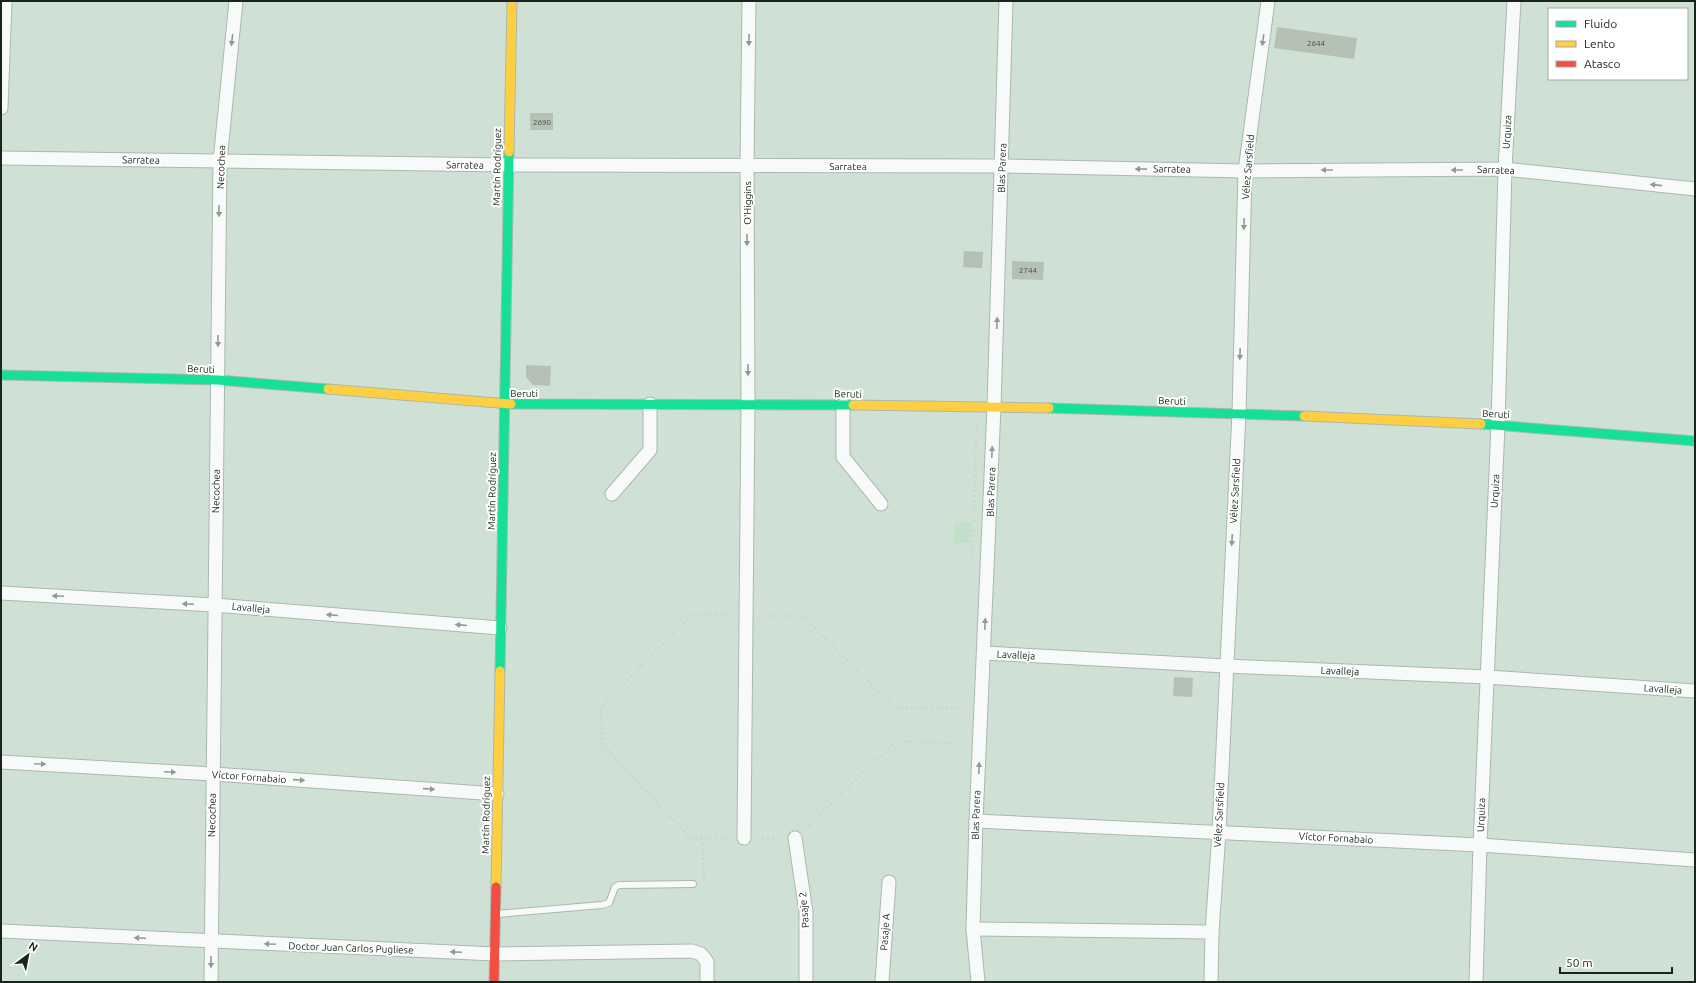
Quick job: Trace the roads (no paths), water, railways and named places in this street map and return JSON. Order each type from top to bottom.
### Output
[{"type":"street","points":[[1,108],[5,1]]},
{"type":"street","name":"Necochea","points":[[211,982],[220,161],[236,1]]},
{"type":"street","name":"Martín Rodríguez","points":[[494,982],[512,1]]},
{"type":"street","name":"O'Higgins","points":[[744,838],[748,404],[747,165],[750,1]]},
{"type":"street","name":"Blas Parera","points":[[978,982],[973,929],[976,821],[994,407],[1006,1]]},
{"type":"street","name":"Vélez Sarsfield","points":[[1211,982],[1212,932],[1219,832],[1239,414],[1245,171],[1268,1]]},
{"type":"street","name":"Urquiza","points":[[1476,982],[1486,677],[1498,425],[1505,169],[1514,1]]},
{"type":"street","name":"Sarratea","points":[[1,158],[508,166],[1002,166],[1245,171],[1505,169],[1695,189]]},
{"type":"street","name":"Beruti","points":[[1,375],[218,380],[505,404],[748,404],[994,407],[1239,414],[1498,425],[1695,441]]},
{"type":"street","points":[[612,494],[650,450],[650,404]]},
{"type":"street","points":[[843,405],[843,457],[881,504]]},
{"type":"street","name":"Lavalleja","points":[[1,593],[214,605],[500,628]]},
{"type":"street","name":"Lavalleja","points":[[984,653],[1226,666],[1486,677],[1695,691]]},
{"type":"street","name":"Víctor Fornabaio","points":[[1,762],[213,774],[497,794]]},
{"type":"street","name":"Víctor Fornabaio","points":[[976,821],[1480,845],[1695,860]]},
{"type":"street","name":"Pasaje 2","points":[[795,838],[806,912],[806,982]]},
{"type":"street","name":"Pasaje A","points":[[882,982],[889,882]]},
{"type":"street","points":[[973,929],[1212,932]]},
{"type":"street","name":"Doctor Juan Carlos Pugliese","points":[[1,931],[211,942],[495,954],[692,951],[702,954],[707,962],[707,982]]},
{"type":"lane","points":[[495,914],[602,905],[609,903],[615,887],[619,884],[693,884]]}]
